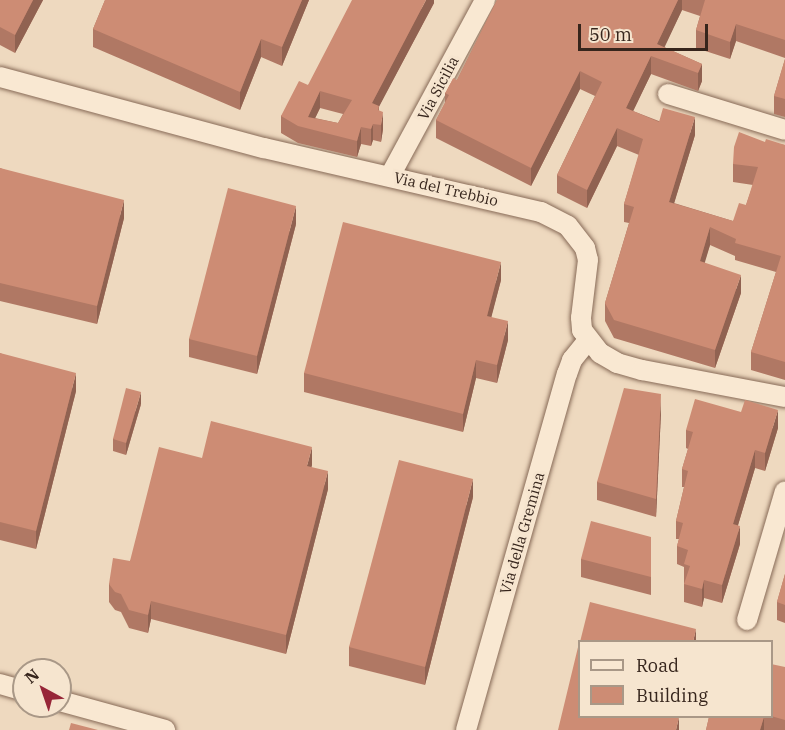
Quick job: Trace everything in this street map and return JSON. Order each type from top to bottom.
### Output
[{"type":"street","name":"Via Sicilia","points":[[390,176],[484,0]]},
{"type":"street","name":"Via del Trebbio","points":[[0,77],[264,148],[541,212],[568,226],[585,248],[588,260],[581,318],[588,340]]},
{"type":"street","points":[[668,94],[785,130]]},
{"type":"street","points":[[588,340],[600,353],[617,363],[785,397]]},
{"type":"street","name":"Via della Gremina","points":[[466,730],[567,374],[572,360],[588,340]]},
{"type":"street","points":[[747,620],[785,491]]},
{"type":"street","points":[[72,704],[165,730]]},
{"type":"building","points":[[0,0],[33,0],[15,35],[0,27]]},
{"type":"building","points":[[105,0],[302,0],[282,47],[261,39],[240,92],[93,29]]},
{"type":"building","points":[[352,0],[426,0],[372,103],[379,106],[378,110],[383,112],[381,125],[373,124],[371,129],[361,127],[357,141],[298,126],[281,116],[299,81],[308,85]],"holes":[[[320,91],[352,100],[338,123],[308,117]]]},
{"type":"building","points":[[497,0],[678,0],[657,44],[702,64],[698,73],[651,56],[626,108],[659,122],[663,108],[695,117],[669,202],[733,221],[739,203],[746,205],[758,167],[733,164],[734,147],[739,132],[765,142],[766,139],[785,145],[785,362],[751,352],[781,256],[735,243],[736,239],[710,227],[700,261],[741,275],[715,350],[614,320],[605,303],[634,207],[624,204],[643,139],[617,128],[587,190],[557,175],[602,82],[580,71],[531,168],[436,120],[449,95],[445,93],[453,78],[457,80]]},
{"type":"building","points":[[705,0],[785,0],[785,40],[736,24],[730,42],[696,30]]},
{"type":"building","points":[[785,59],[785,99],[774,96]]},
{"type":"building","points":[[0,168],[124,200],[97,306],[0,283]]},
{"type":"building","points":[[228,188],[296,206],[257,356],[189,339]]},
{"type":"building","points":[[343,222],[501,262],[487,316],[508,321],[497,365],[476,360],[463,414],[304,373]]},
{"type":"building","points":[[0,353],[76,373],[36,531],[0,522]]},
{"type":"building","points":[[126,388],[141,392],[126,443],[113,439]]},
{"type":"building","points":[[624,388],[661,394],[656,499],[597,482]]},
{"type":"building","points":[[695,399],[741,412],[745,400],[778,410],[765,453],[755,450],[733,524],[740,526],[722,585],[704,580],[702,589],[684,584],[690,566],[684,564],[688,550],[677,546],[683,523],[676,521],[688,471],[682,469],[693,432],[686,430]]},
{"type":"building","points":[[211,421],[312,447],[307,466],[328,471],[286,635],[151,601],[148,615],[129,610],[121,594],[115,592],[109,584],[113,558],[130,561],[159,447],[202,458]]},
{"type":"building","points":[[399,460],[473,479],[425,667],[349,647]]},
{"type":"building","points":[[591,521],[651,537],[651,577],[581,559]]},
{"type":"building","points":[[785,574],[785,605],[777,602]]},
{"type":"building","points":[[590,602],[696,629],[693,640],[580,640]]},
{"type":"building","points":[[578,647],[578,718],[679,718],[676,730],[558,730]]},
{"type":"building","points":[[773,664],[785,667],[785,720],[773,717]]},
{"type":"building","points":[[709,718],[764,718],[760,730],[706,730]]},
{"type":"building","points":[[71,723],[98,730],[69,730]]}]
